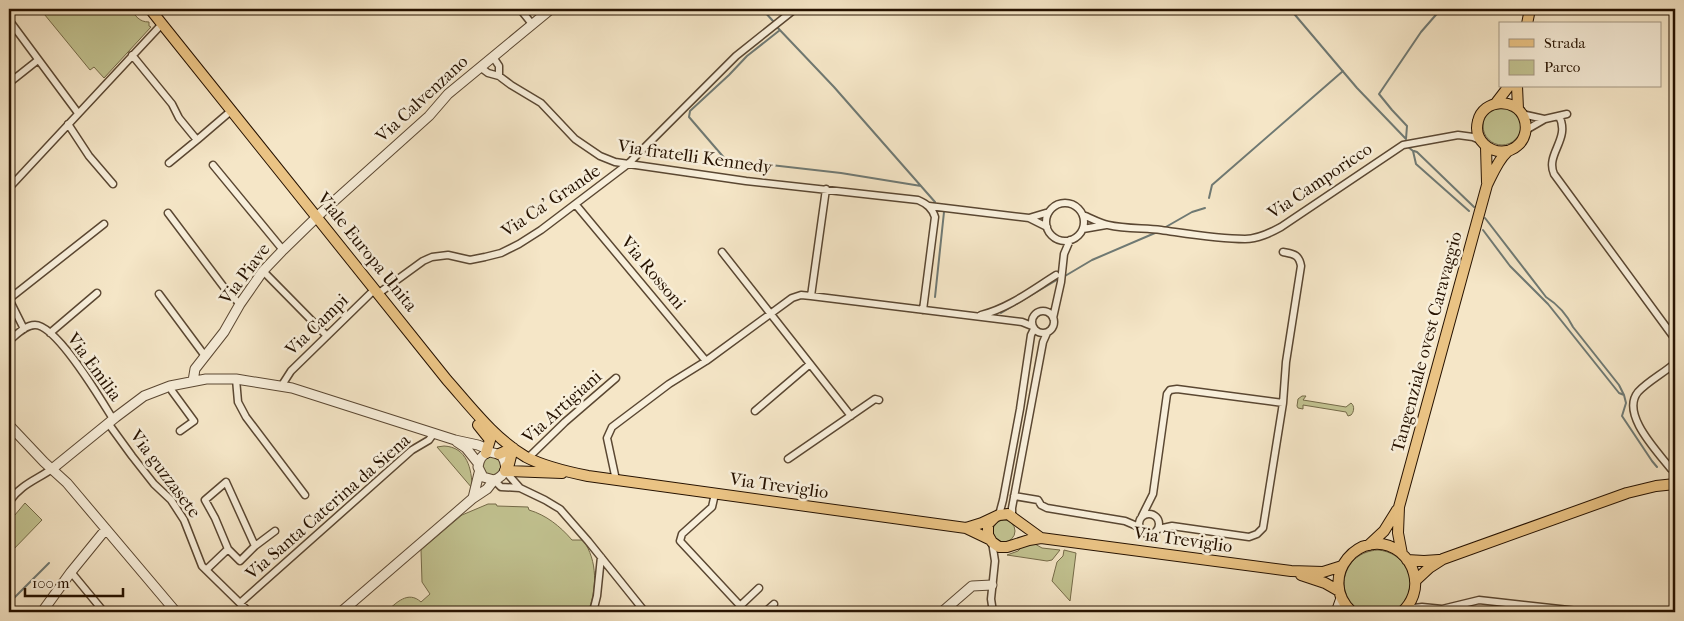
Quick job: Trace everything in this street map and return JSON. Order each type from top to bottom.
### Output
[{"type":"main road","name":"Viale Europa Unita","points":[[150,9],[447,380],[491,430],[528,458],[568,472],[588,476]]},
{"type":"main road","points":[[1527,22],[1530,9]]},
{"type":"main road","points":[[1477,122],[1484,110],[1496,103],[1507,88]]},
{"type":"main road","points":[[1517,88],[1520,112]]},
{"type":"main road","points":[[1496,103],[1510,104],[1520,112],[1525,121],[1526,130]]},
{"type":"main road","name":"Tangenziale ovest Caravaggio","points":[[1477,122],[1477,132],[1483,143],[1487,185]]},
{"type":"main road","name":"Tangenziale ovest Caravaggio","points":[[1342,566],[1353,553],[1367,546],[1384,531],[1398,507],[1487,185],[1507,151],[1515,148],[1521,142],[1526,130]]},
{"type":"main road","points":[[1483,143],[1499,152],[1507,151]]},
{"type":"main road","points":[[447,380],[452,393],[489,438],[491,442],[489,451],[513,448],[506,469],[568,472]]},
{"type":"main road","name":"Via Treviglio","points":[[588,476],[966,528]]},
{"type":"main road","points":[[1403,611],[1415,586],[1429,568],[1443,559],[1627,493],[1656,486],[1675,484]]},
{"type":"main road","name":"Tangenziale ovest Caravaggio","points":[[1398,507],[1398,533],[1405,557],[1412,568],[1415,586]]},
{"type":"main road","points":[[991,541],[987,529],[991,520],[997,516]]},
{"type":"main road","points":[[966,528],[997,516],[1016,519],[1041,538]]},
{"type":"main road","points":[[1009,547],[1019,538],[1021,533],[1016,519]]},
{"type":"main road","points":[[966,528],[999,547],[1009,547],[1041,538]]},
{"type":"main road","name":"Via Treviglio","points":[[1041,538],[1291,571],[1323,572],[1342,566]]},
{"type":"main road","points":[[1367,546],[1383,545],[1393,548],[1405,557],[1424,561],[1443,559]]},
{"type":"main road","points":[[1342,566],[1338,580],[1340,594],[1352,612]]},
{"type":"main road","name":"Via Treviglio","points":[[1291,571],[1325,583],[1340,594]]},
{"type":"street","points":[[520,9],[532,24]]},
{"type":"street","name":"Via Calvenzano","points":[[317,216],[429,116],[448,94],[551,9]]},
{"type":"street","name":"Via Ca' Grande","points":[[377,291],[432,256],[448,255],[470,260],[501,253],[519,244],[576,205],[628,164],[736,56],[795,9]]},
{"type":"street","points":[[9,20],[78,113]]},
{"type":"street","points":[[9,188],[162,24]]},
{"type":"street","points":[[132,54],[172,104],[179,118],[197,140]]},
{"type":"street","points":[[493,57],[499,66],[499,76]]},
{"type":"street","points":[[9,83],[38,60]]},
{"type":"street","name":"Via fratelli Kennedy","points":[[480,67],[488,73],[499,76],[511,86],[541,103],[576,139],[600,156],[615,162],[746,182],[918,200],[929,206],[1029,218]]},
{"type":"street","points":[[169,164],[232,110]]},
{"type":"street","points":[[1520,112],[1545,119]]},
{"type":"street","points":[[1526,130],[1545,119],[1567,114]]},
{"type":"street","points":[[1559,116],[1562,122],[1563,133],[1552,161],[1554,174],[1675,340]]},
{"type":"street","name":"Via Camporicco","points":[[1083,229],[1107,225],[1246,239],[1268,234],[1403,145],[1458,135],[1467,132],[1477,122]]},
{"type":"street","points":[[68,124],[89,156],[113,184]]},
{"type":"street","name":"Via Camporicco","points":[[1458,135],[1473,137],[1483,143]]},
{"type":"street","points":[[213,165],[283,250]]},
{"type":"street","points":[[811,296],[826,189]]},
{"type":"street","points":[[1029,218],[1050,212],[1057,206],[1068,204],[1077,208],[1083,215],[1083,229],[1077,237],[1070,240],[1059,240],[1052,236],[1047,227],[1047,219],[1050,212]]},
{"type":"street","name":"Via Rossoni","points":[[576,205],[706,361]]},
{"type":"street","points":[[923,310],[935,217],[929,206]]},
{"type":"street","points":[[168,213],[226,290],[240,304]]},
{"type":"street","name":"Via Camporicco","points":[[1083,215],[1107,225]]},
{"type":"street","name":"Via Piave","points":[[192,381],[195,368],[224,332],[240,304],[263,271],[317,216]]},
{"type":"street","points":[[1029,218],[1047,227]]},
{"type":"street","points":[[9,341],[24,329],[9,299],[104,224]]},
{"type":"street","points":[[1059,240],[1064,254]]},
{"type":"street","points":[[1016,519],[1014,496],[1043,342],[1047,332],[1053,325],[1064,254],[1070,240]]},
{"type":"street","points":[[722,252],[851,416]]},
{"type":"street","name":"Via Treviglio","points":[[1172,526],[1249,537],[1260,532],[1264,524],[1283,403],[1286,362],[1301,266],[1297,255],[1283,252]]},
{"type":"street","points":[[263,271],[327,336]]},
{"type":"street","points":[[978,316],[995,312],[1056,275]]},
{"type":"street","name":"Via Campi","points":[[282,385],[291,371],[377,291]]},
{"type":"street","points":[[50,333],[98,292]]},
{"type":"street","points":[[159,294],[205,356]]},
{"type":"street","points":[[616,480],[607,438],[610,430],[669,384],[706,361],[792,298],[801,295],[978,316],[1022,322],[1041,333],[1047,332]]},
{"type":"street","points":[[1045,312],[1059,296]]},
{"type":"street","points":[[1022,322],[1033,317],[1038,312],[1045,312],[1053,318]]},
{"type":"street","points":[[997,516],[1003,500],[1020,409],[1033,328],[1033,317]]},
{"type":"street","name":"Via Emilia","points":[[24,329],[35,325],[41,326],[50,333],[78,364],[111,421]]},
{"type":"street","points":[[1675,363],[1637,393],[1634,416],[1640,429],[1671,469],[1675,468]]},
{"type":"street","points":[[755,411],[810,364]]},
{"type":"street","name":"Via Artigiani","points":[[528,458],[565,422],[616,378]]},
{"type":"street","points":[[9,502],[14,494],[26,483],[52,469],[144,396],[170,386],[206,379],[282,385],[431,437],[455,440],[489,451],[505,461],[506,469],[520,488]]},
{"type":"street","points":[[236,380],[238,402],[246,417],[305,495]]},
{"type":"street","points":[[170,386],[194,421],[180,431]]},
{"type":"street","points":[[1139,527],[1141,517],[1153,494],[1167,394],[1170,390],[1177,389],[1283,403]]},
{"type":"street","points":[[788,459],[874,399],[878,400]]},
{"type":"street","points":[[1020,409],[1030,410]]},
{"type":"street","name":"Via guzzasete","points":[[111,421],[132,456],[154,484],[171,500],[184,520],[200,562],[249,612]]},
{"type":"street","points":[[9,425],[67,483],[176,612]]},
{"type":"street","name":"Via Santa Caterina da Siena","points":[[240,603],[412,450],[431,437]]},
{"type":"street","points":[[455,440],[466,448],[478,463],[479,473],[473,498]]},
{"type":"street","points":[[478,463],[489,451]]},
{"type":"street","points":[[341,612],[494,480],[502,476],[506,469]]},
{"type":"street","points":[[479,473],[486,480],[494,480],[501,487],[520,488],[560,509],[644,612]]},
{"type":"street","points":[[255,546],[226,482],[205,500],[228,549],[240,561],[255,546],[275,531]]},
{"type":"street","points":[[715,494],[712,507],[682,534],[680,541],[746,612]]},
{"type":"street","points":[[1014,496],[1038,500],[1041,505],[1048,508],[1125,521],[1139,527],[1142,532],[1147,534],[1153,534],[1158,529],[1172,526]]},
{"type":"street","points":[[1150,502],[1159,525],[1158,529]]},
{"type":"street","points":[[1125,521],[1148,514],[1172,526]]},
{"type":"street","points":[[42,612],[106,529]]},
{"type":"street","points":[[991,541],[995,561],[991,599],[993,612]]},
{"type":"street","points":[[995,561],[1009,547]]},
{"type":"street","points":[[206,570],[228,549]]},
{"type":"street","points":[[593,612],[597,596],[600,557]]},
{"type":"street","points":[[71,572],[104,612]]},
{"type":"street","points":[[942,612],[972,586],[992,585]]},
{"type":"street","points":[[1415,586],[1420,600],[1428,607]]},
{"type":"street","points":[[740,606],[759,588]]},
{"type":"street","points":[[1336,612],[1340,594]]},
{"type":"street","points":[[1403,611],[1428,607],[1437,609],[1479,600],[1587,612]]},
{"type":"street","points":[[766,612],[774,604]]},
{"type":"green space","points":[[40,9],[130,9],[140,20],[149,22],[151,27],[104,78],[94,67],[90,70]]},
{"type":"green space","points":[[1502,107],[1515,113],[1521,126],[1515,139],[1502,145],[1489,139],[1483,126],[1489,113]]},
{"type":"green space","points":[[1306,396],[1303,400],[1346,407],[1351,403],[1353,411],[1348,416],[1346,412],[1303,405],[1303,409],[1298,408],[1298,399]]},
{"type":"green space","points":[[444,446],[458,450],[467,460],[472,488],[437,447]]},
{"type":"green space","points":[[486,456],[498,457],[503,465],[498,476],[486,476],[480,463]]},
{"type":"green space","points":[[25,503],[42,520],[9,554],[9,522]]},
{"type":"green space","points":[[488,504],[528,507],[529,510],[541,515],[563,530],[572,540],[583,540],[594,566],[593,594],[588,612],[386,612],[402,599],[411,597],[421,602],[430,594],[422,582],[421,550],[462,515]]},
{"type":"green space","points":[[1004,520],[1012,523],[1015,531],[1012,539],[1004,542],[996,539],[993,531],[996,523]]},
{"type":"green space","points":[[1035,544],[1042,548],[1060,550],[1052,560],[1047,561],[1007,555],[1018,551],[1024,545]]},
{"type":"green space","points":[[1064,550],[1076,553],[1070,601],[1052,581],[1057,562],[1063,556]]},
{"type":"green space","points":[[1378,550],[1387,552],[1401,561],[1410,575],[1409,592],[1401,607],[1395,612],[1360,612],[1351,604],[1346,594],[1345,574],[1356,558],[1366,552]]},
{"type":"waterway","points":[[762,9],[773,21]]},
{"type":"waterway","points":[[1290,9],[1357,88],[1406,139]]},
{"type":"waterway","points":[[1406,139],[1407,126],[1379,94],[1421,32],[1441,9]]},
{"type":"waterway","points":[[777,27],[834,87],[935,202]]},
{"type":"waterway","points":[[780,30],[747,56],[690,111],[689,117],[726,160],[841,173],[921,186]]},
{"type":"waterway","points":[[1209,198],[1212,185],[1343,71]]},
{"type":"waterway","points":[[1407,146],[1413,151],[1416,164],[1469,211]]},
{"type":"waterway","points":[[1414,151],[1474,207]]},
{"type":"waterway","points":[[1164,228],[1192,212],[1205,208]]},
{"type":"waterway","points":[[935,297],[944,212]]},
{"type":"waterway","points":[[1485,218],[1546,297],[1565,314],[1573,327],[1619,385],[1624,395]]},
{"type":"waterway","points":[[1483,230],[1510,266],[1548,304],[1619,393],[1624,395],[1626,403],[1622,416],[1657,467]]},
{"type":"waterway","points":[[1065,276],[1092,260],[1155,233]]},
{"type":"waterway","points":[[1001,313],[1060,278]]},
{"type":"waterway","points":[[9,603],[49,563]]}]
